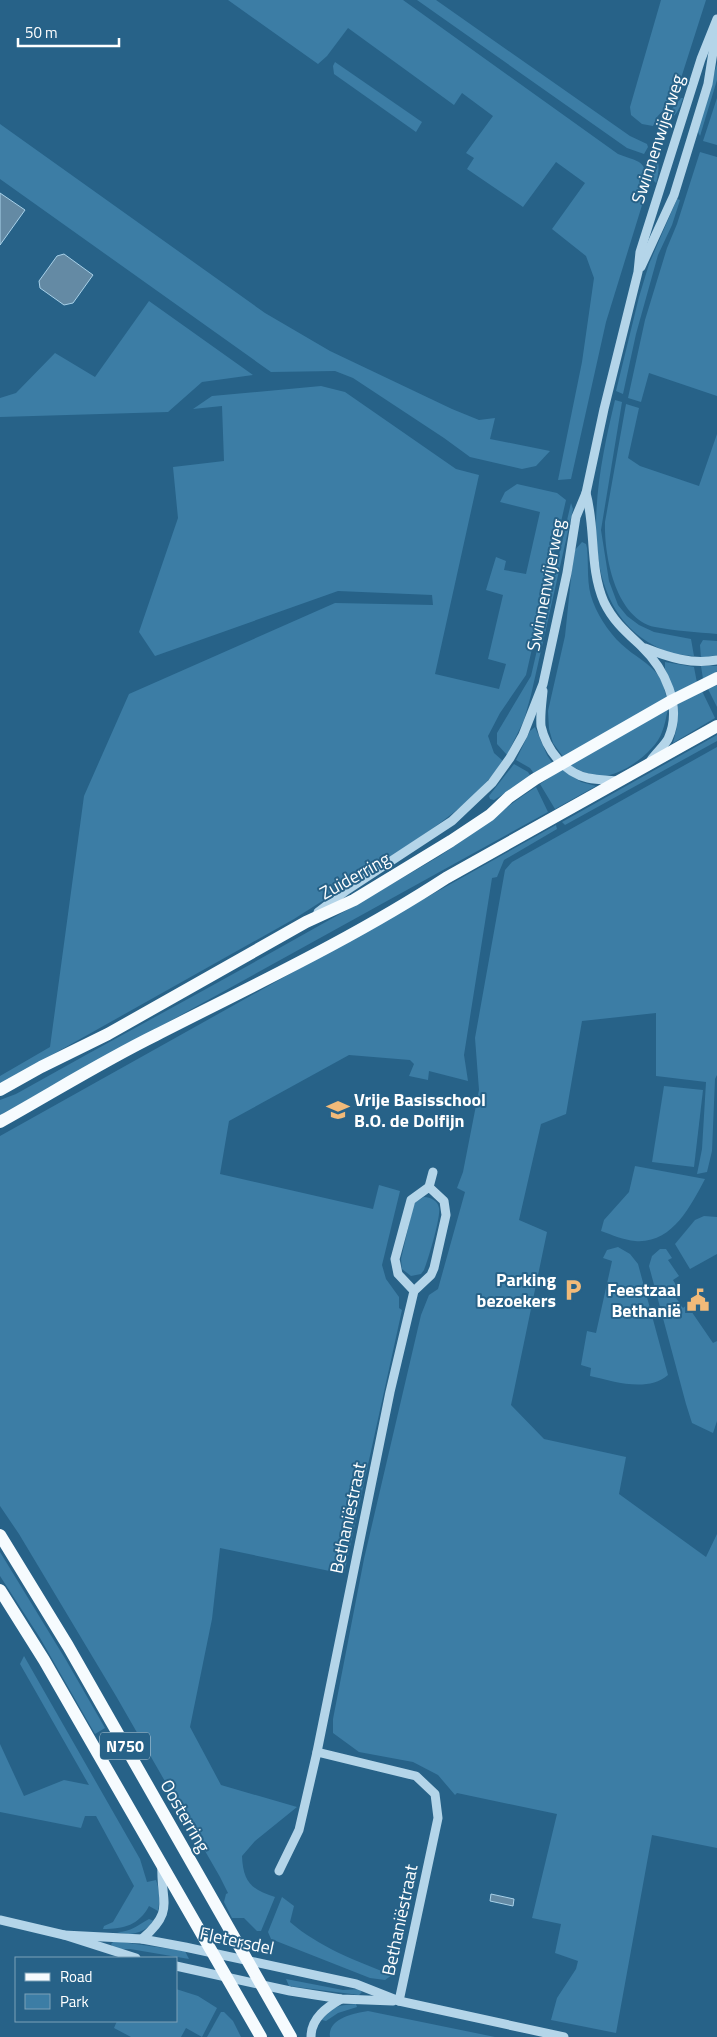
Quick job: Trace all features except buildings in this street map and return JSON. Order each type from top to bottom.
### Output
[{"type":"main road","name":"Zuiderring","points":[[0,1090],[41,1067],[108,1034],[306,922],[354,900],[451,841],[490,815],[509,797],[562,764],[673,700],[717,678]]},
{"type":"main road","points":[[0,1122],[154,1035],[300,963],[408,902],[446,878],[717,726]]},
{"type":"main road","name":"Oosterring","points":[[0,1536],[68,1646],[291,2037]]},
{"type":"main road","name":"N750","points":[[0,1590],[44,1660],[261,2037]]},
{"type":"street","name":"Swinnenwijerweg","points":[[638,272],[665,217],[679,177],[708,84],[717,21]]},
{"type":"street","name":"Swinnenwijerweg","points":[[618,781],[586,778],[562,764],[551,751],[541,725],[543,684],[567,572],[576,517],[586,493],[604,409],[638,272],[640,252],[701,59],[717,21]]},
{"type":"street","name":"Swinnenwijerweg","points":[[586,493],[592,513],[597,580],[604,602],[614,620],[642,647],[663,673],[673,700],[673,718],[667,739],[648,764]]},
{"type":"street","name":"Swinnenwijerweg","points":[[642,647],[678,659],[707,662],[717,660]]},
{"type":"street","name":"Swinnenwijerweg","points":[[306,922],[347,890],[452,822],[478,798],[510,758],[523,735],[543,684]]},
{"type":"street","points":[[430,1187],[444,1201],[446,1215],[434,1268],[430,1275],[414,1291],[398,1274],[395,1259],[411,1200],[430,1187],[433,1172]]},
{"type":"street","name":"Bethaniëstraat","points":[[279,1871],[299,1830],[317,1752],[390,1392],[414,1291]]},
{"type":"street","name":"Bethaniëstraat","points":[[317,1752],[416,1776],[435,1794],[438,1818],[399,2001]]},
{"type":"street","points":[[142,1939],[160,1921],[164,1910],[165,1904],[161,1883],[162,1864]]},
{"type":"street","name":"Fletersdel","points":[[0,1920],[64,1935],[133,1957]]},
{"type":"street","name":"Fletersdel","points":[[64,1935],[142,1939],[212,1953],[356,1984],[399,2001],[564,2037]]},
{"type":"street","name":"Fletersdel","points":[[178,1966],[228,1978],[341,1999],[399,2001]]},
{"type":"street","points":[[311,2037],[312,2026],[320,2014],[341,1999]]},
{"type":"green space","points":[[228,0],[403,0],[618,154],[642,164],[647,189],[606,322],[571,479],[558,480],[582,362],[594,278],[586,256],[552,229],[585,183],[556,162],[523,207],[467,169],[474,158],[466,153],[493,116],[462,93],[454,105],[348,28],[327,56],[318,64]]},
{"type":"green space","points":[[417,0],[436,0],[630,136],[647,144],[648,147],[644,154],[627,148]]},
{"type":"green space","points":[[661,0],[706,0],[675,97],[657,117],[653,126],[642,124],[631,115],[630,107]]},
{"type":"green space","points":[[335,62],[422,122],[416,132],[334,74],[333,66]]},
{"type":"green space","points":[[717,64],[717,80],[700,136],[697,130]]},
{"type":"green space","points":[[683,98],[676,114],[662,124],[662,121]]},
{"type":"green space","points":[[717,98],[717,145],[703,141]]},
{"type":"green space","points":[[0,124],[265,313],[330,351],[452,409],[479,420],[495,418],[490,439],[550,451],[536,466],[522,469],[470,457],[353,378],[335,371],[271,372],[0,179]]},
{"type":"green space","points":[[652,152],[658,162],[656,183],[649,160]]},
{"type":"green space","points":[[700,152],[717,157],[717,396],[649,373],[641,402],[628,398],[645,320]]},
{"type":"green space","points":[[677,199],[680,200],[672,225],[658,255],[636,334],[623,394],[616,391],[639,297],[649,264]]},
{"type":"green space","points":[[149,301],[253,375],[202,382],[168,412],[0,417],[0,398],[16,393],[55,353],[95,377]]},
{"type":"green space","points":[[321,386],[345,392],[456,469],[479,475],[435,674],[499,689],[506,664],[488,659],[503,595],[486,590],[496,557],[506,561],[504,570],[526,574],[540,512],[500,502],[505,492],[517,484],[557,493],[566,500],[526,675],[500,713],[488,736],[494,753],[503,761],[492,776],[467,802],[424,835],[294,919],[0,1084],[0,1076],[50,1047],[84,796],[129,694],[335,603],[433,605],[432,595],[338,591],[155,656],[139,632],[178,518],[173,467],[224,461],[222,406],[193,409],[212,396]]},
{"type":"green space","points":[[615,400],[622,402],[601,530],[609,581],[618,605],[627,616],[639,625],[654,632],[691,639],[694,656],[668,652],[636,633],[614,607],[602,576],[596,541],[597,505],[601,468]]},
{"type":"green space","points":[[626,404],[639,408],[628,458],[640,466],[699,486],[717,434],[717,634],[655,627],[641,621],[621,599],[615,584],[607,551],[605,522]]},
{"type":"green space","points":[[571,503],[573,509],[531,695],[524,720],[507,755],[497,744],[497,733],[531,676]]},
{"type":"green space","points":[[582,542],[586,544],[587,548],[591,595],[599,615],[616,639],[658,675],[667,699],[564,758],[553,743],[549,729],[548,711],[565,636],[573,559],[575,550]]},
{"type":"green space","points":[[703,640],[717,641],[717,655],[701,658],[700,645]]},
{"type":"green space","points":[[665,662],[694,667],[697,683],[675,694],[665,669]]},
{"type":"green space","points":[[701,666],[717,666],[717,672],[703,679]]},
{"type":"green space","points":[[717,685],[717,707],[708,689]]},
{"type":"green space","points":[[702,691],[715,718],[673,743],[677,727],[678,704]]},
{"type":"green space","points":[[668,709],[659,739],[646,754],[628,767],[610,775],[598,776],[569,765]]},
{"type":"green space","points":[[535,727],[553,764],[535,775],[530,768],[516,760],[530,731]]},
{"type":"green space","points":[[717,735],[717,741],[565,825],[562,822]]},
{"type":"green space","points":[[717,747],[717,1075],[715,1079],[712,1151],[707,1172],[697,1174],[702,1149],[706,1082],[656,1076],[656,1013],[582,1021],[566,1114],[541,1124],[519,1220],[547,1232],[511,1405],[544,1439],[626,1457],[619,1494],[706,1557],[717,1534],[717,1848],[652,1835],[616,2033],[551,2020],[557,1998],[576,1969],[578,1961],[555,1953],[561,1924],[532,1918],[557,1814],[457,1793],[455,1795],[438,1775],[413,1762],[359,1752],[333,1733],[333,1719],[364,1559],[421,1315],[429,1295],[438,1289],[465,1192],[457,1188],[463,1172],[479,1090],[475,1038],[505,870],[512,862]]},
{"type":"green space","points":[[514,764],[528,772],[531,777],[494,800],[490,799],[489,796]]},
{"type":"green space","points":[[562,769],[581,782],[596,786],[555,809],[540,784]]},
{"type":"green space","points":[[536,787],[548,812],[0,1115],[0,1100],[16,1094],[281,947],[438,857]]},
{"type":"green space","points":[[556,825],[557,829],[504,860],[497,877],[492,878],[464,1055],[468,1081],[429,1071],[428,1080],[409,1076],[414,1064],[410,1060],[349,1055],[229,1121],[220,1174],[373,1209],[379,1185],[400,1191],[382,1265],[386,1279],[399,1297],[399,1308],[402,1310],[344,1574],[220,1548],[212,1619],[190,1727],[221,1785],[297,1807],[255,1841],[242,1856],[244,1872],[254,1888],[275,1897],[261,1931],[257,1931],[244,1918],[232,1918],[224,1902],[228,1893],[220,1877],[116,1696],[19,1534],[0,1506],[0,1136]]},
{"type":"green space","points":[[664,1086],[703,1090],[694,1167],[652,1162]]},
{"type":"green space","points":[[635,1166],[705,1179],[693,1201],[678,1222],[659,1237],[648,1240],[635,1241],[601,1231],[604,1220],[629,1192]]},
{"type":"green space","points":[[424,1197],[436,1201],[439,1208],[438,1220],[424,1270],[421,1274],[411,1276],[402,1269],[401,1259],[413,1207],[415,1202]]},
{"type":"green space","points":[[704,1216],[717,1217],[717,1254],[690,1269],[675,1244],[695,1220]]},
{"type":"green space","points":[[618,1247],[630,1254],[638,1264],[668,1375],[660,1380],[640,1385],[619,1383],[590,1376],[591,1368],[581,1365],[587,1331],[596,1333],[612,1261],[603,1258],[607,1250]]},
{"type":"green space","points":[[660,1249],[666,1249],[672,1258],[668,1260],[679,1276],[673,1280],[679,1290],[674,1295],[683,1308],[687,1305],[713,1343],[717,1341],[717,1421],[713,1433],[692,1423],[686,1404],[649,1266],[652,1256]]},
{"type":"green space","points":[[0,1552],[105,1728],[95,1734],[40,1638],[0,1576]]},
{"type":"green space","points":[[24,1656],[140,1859],[147,1882],[156,1880],[159,1895],[158,1911],[149,1906],[141,1918],[130,1925],[103,1929],[104,1926],[113,1922],[134,1886],[96,1816],[85,1816],[81,1828],[0,1812],[0,1744],[24,1796],[64,1780],[89,1785],[20,1664]]},
{"type":"green space","points":[[282,1897],[294,1906],[290,1922],[301,1931],[338,1953],[392,1975],[385,1980],[370,1978],[271,1939],[268,1932]]},
{"type":"green space","points":[[149,1919],[154,1921],[142,1931],[133,1934],[117,1932],[130,1929]]},
{"type":"green space","points":[[114,1941],[185,1951],[189,1959],[130,1949],[114,1949],[111,1944]]},
{"type":"green space","points":[[286,1979],[343,1990],[359,1989],[362,1992],[359,1995],[289,1986]]},
{"type":"green space","points":[[178,1990],[198,1996],[217,2008],[202,2037],[186,2028],[181,2037],[131,2037],[114,2028],[117,2022],[178,2022]]},
{"type":"green space","points":[[356,2004],[357,2007],[338,2013],[326,2021],[322,2020],[324,2015],[332,2009]]},
{"type":"green space","points":[[368,2011],[495,2037],[330,2037],[330,2031],[337,2021],[349,2015]]},
{"type":"green space","points":[[221,2012],[224,2012],[233,2021],[241,2037],[207,2037]]},
{"type":"shaded area","points":[[0,193],[25,210],[0,245]]},
{"type":"shaded area","points":[[64,254],[93,275],[73,303],[64,305],[40,288],[39,281],[57,256]]},
{"type":"shaded area","points":[[491,1894],[514,1899],[513,1906],[490,1901]]},
{"type":"place","name":"Vrije Basisschool B.O. de Dolfijn","points":[[338,1110]]},
{"type":"place","name":"Parking bezoekers","points":[[573,1290]]},
{"type":"place","name":"Feestzaal Bethanië","points":[[698,1300]]}]
